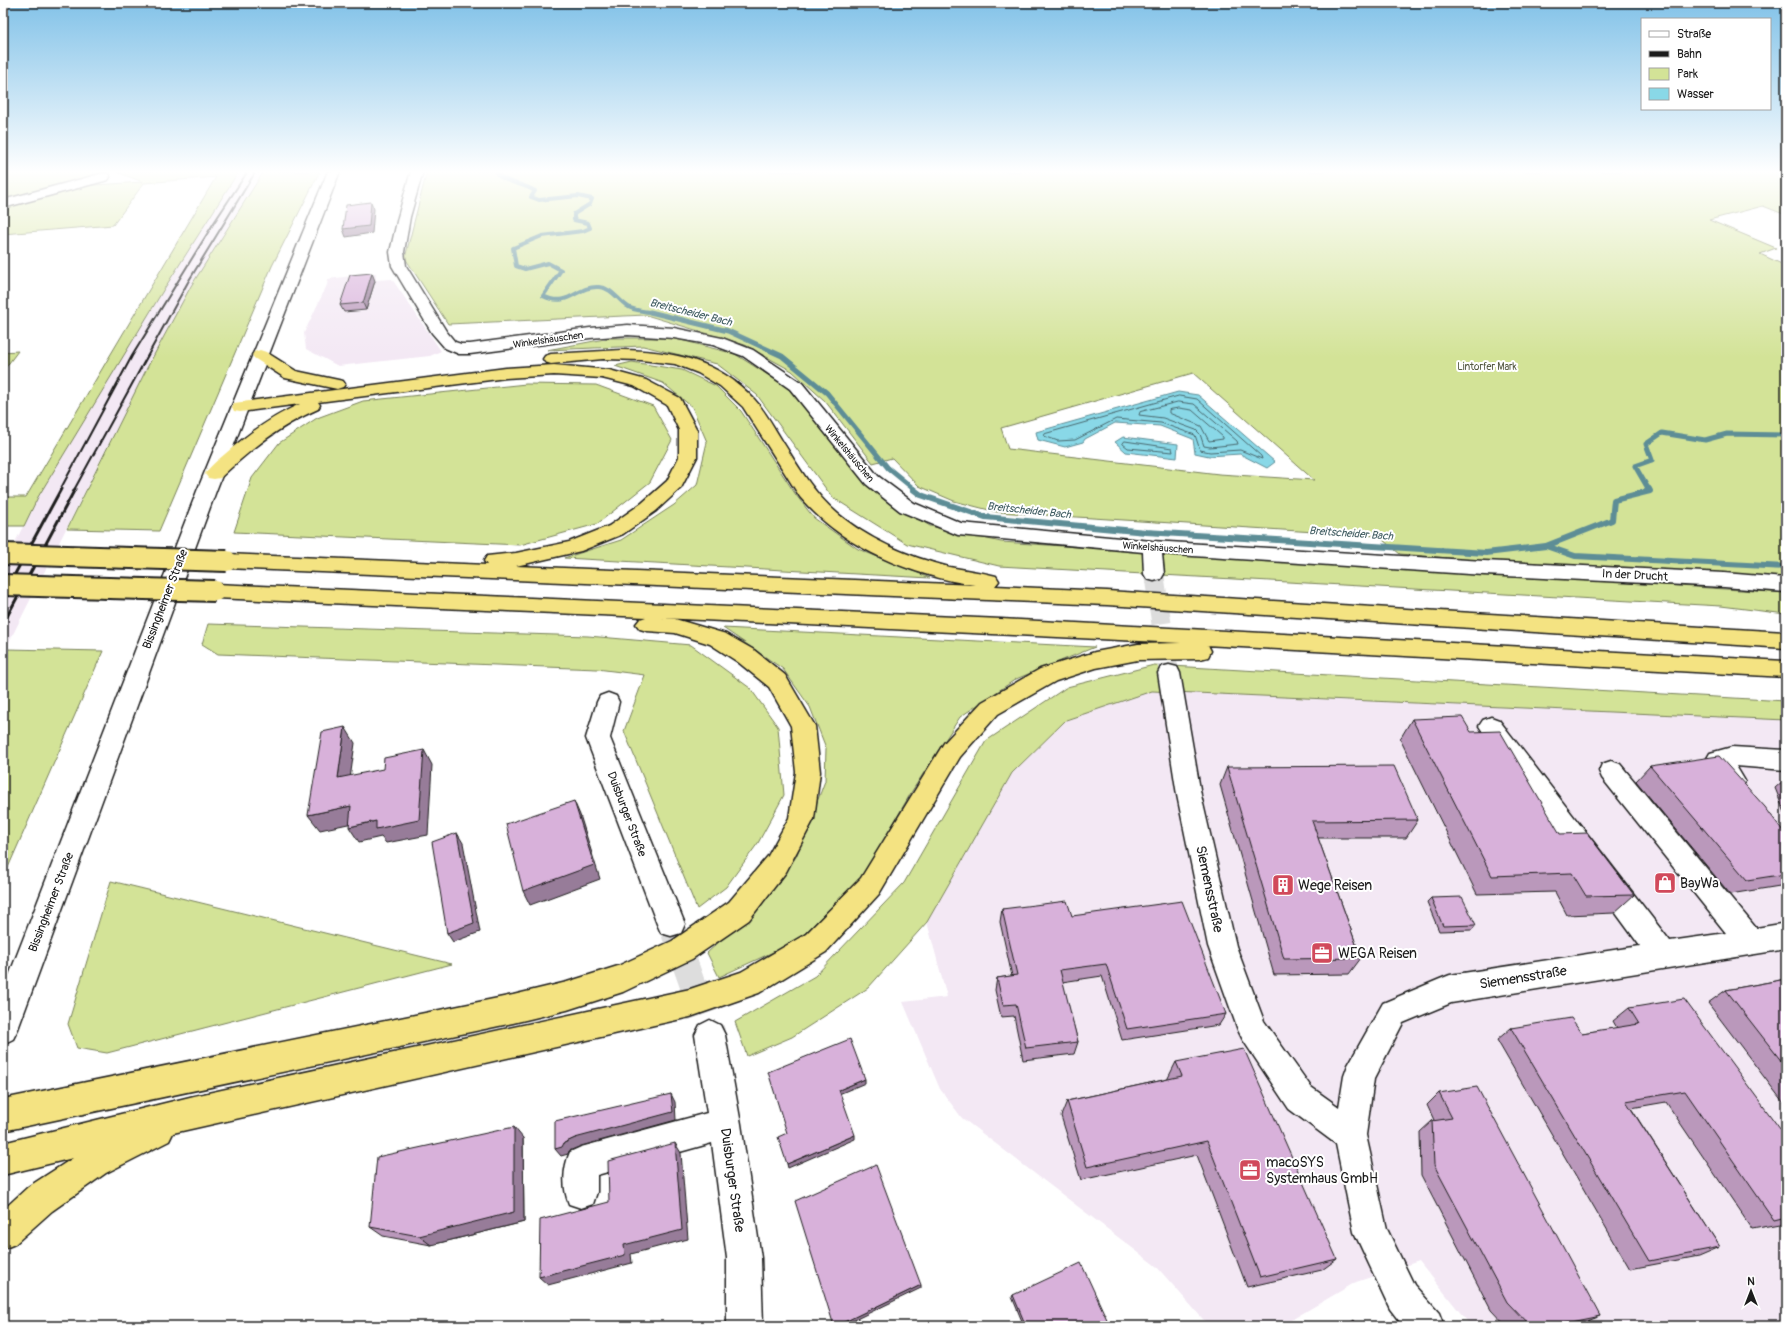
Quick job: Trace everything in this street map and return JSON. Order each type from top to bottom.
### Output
[{"type":"highway","points":[[242,401],[340,389],[570,356],[616,354],[656,357],[692,364],[722,380],[748,403],[806,491],[831,518],[863,540],[904,558],[962,577],[1107,598]]},
{"type":"highway","points":[[260,355],[291,375],[340,389]]},
{"type":"highway","points":[[214,474],[252,439],[271,424],[340,389],[506,373],[554,370],[603,373],[640,383],[674,402],[688,430],[688,458],[675,484],[650,507],[616,530],[574,547],[516,560],[466,562],[297,554],[227,561]]},
{"type":"highway","points":[[3,554],[227,561],[1107,598],[1786,640]]},
{"type":"highway","points":[[3,585],[215,591],[516,603],[1356,644],[1786,669]]},
{"type":"highway","points":[[3,1115],[513,1009],[567,996],[623,978],[682,950],[739,911],[777,864],[801,819],[808,772],[803,726],[777,682],[746,656],[718,639],[675,626],[540,617],[516,603]]},
{"type":"highway","points":[[3,1159],[194,1112],[690,1003],[749,983],[816,943],[870,886],[952,750],[990,708],[1048,675],[1095,660],[1138,652],[1185,650],[1334,657],[1356,644]]},
{"type":"highway","points":[[3,1232],[40,1199],[95,1162],[194,1112]]},
{"type":"street","name":"Bissingheimer Straße","points":[[3,1029],[177,566],[309,233]]},
{"type":"street","name":"Winkelshäuschen","points":[[401,233],[397,252],[399,266],[440,333],[450,346],[470,350],[575,335],[628,330],[674,333],[717,340],[748,353],[796,386],[872,480],[907,507],[958,529],[1152,547],[1484,568]]},
{"type":"street","points":[[1152,547],[1154,574]]},
{"type":"street","name":"In der Drucht","points":[[1484,568],[1724,580],[1786,585]]},
{"type":"street","name":"Siemensstraße","points":[[1169,672],[1189,795],[1222,946],[1254,1030],[1300,1098],[1350,1135]]},
{"type":"street","name":"Duisburger Straße","points":[[608,702],[598,738],[670,924]]},
{"type":"street","points":[[1491,726],[1664,955]]},
{"type":"street","points":[[1745,797],[1718,760],[1722,757],[1786,760]]},
{"type":"street","points":[[1611,771],[1750,942]]},
{"type":"street","name":"Siemensstraße","points":[[1426,1326],[1402,1296],[1371,1232],[1350,1135],[1359,1076],[1394,1013],[1450,989],[1786,936]]},
{"type":"street","name":"Duisburger Straße","points":[[710,1035],[725,1124],[744,1258],[745,1326]]},
{"type":"street","points":[[581,1192],[581,1163],[725,1124]]},
{"type":"shaded area","points":[[200,233],[225,233],[147,368],[3,654],[3,566],[38,497]]},
{"type":"shaded area","points":[[376,273],[376,280],[392,279],[441,351],[430,356],[338,366],[306,349],[304,333],[327,285],[328,279]]},
{"type":"shaded area","points":[[1152,691],[1786,720],[1786,1326],[1471,1326],[1419,1261],[1356,1282],[1281,1326],[1209,1326],[1156,1266],[962,1118],[940,1089],[903,1002],[947,997],[927,922],[1012,773],[1066,720]]},
{"type":"green space","points":[[183,233],[200,233],[38,497],[24,526],[3,526],[3,497],[26,497]]},
{"type":"green space","points":[[225,233],[289,233],[272,266],[159,531],[67,529],[147,368],[191,286]]},
{"type":"green space","name":"Lintorfer Mark","points":[[411,233],[1740,233],[1776,248],[1760,254],[1786,266],[1786,578],[1497,562],[1400,554],[1378,536],[997,512],[954,501],[919,486],[892,458],[873,463],[825,401],[792,371],[745,345],[646,315],[448,324],[405,258]],"holes":[[[1193,373],[1314,480],[1219,474],[1008,449],[1001,428]]]},
{"type":"green space","points":[[610,338],[673,338],[735,354],[787,387],[874,492],[930,526],[1001,542],[1786,593],[1786,614],[1721,606],[999,566],[907,544],[832,497],[757,395],[717,364],[643,346],[547,350]]},
{"type":"green space","points":[[18,351],[3,371],[3,352]]},
{"type":"green space","points":[[632,362],[682,370],[716,386],[741,411],[796,495],[814,518],[858,549],[930,578],[564,558],[621,540],[674,505],[697,485],[707,442],[692,407],[663,383],[615,366]]},
{"type":"green space","points":[[526,384],[596,385],[653,406],[672,440],[650,482],[597,524],[520,545],[234,532],[252,478],[279,443],[317,418],[363,401]]},
{"type":"green space","points":[[208,624],[588,636],[691,645],[750,688],[778,727],[784,795],[758,843],[726,887],[697,909],[624,731],[645,675],[597,669],[218,654],[202,644]]},
{"type":"green space","points":[[723,628],[1095,647],[1016,679],[960,717],[912,791],[865,873],[797,941],[719,977],[707,953],[757,907],[796,857],[825,781],[826,748],[810,707],[783,669]]},
{"type":"green space","points":[[6,649],[103,651],[3,879],[3,654]]},
{"type":"green space","points":[[1154,665],[1786,701],[1786,720],[1152,691],[1066,720],[1012,773],[927,922],[868,988],[792,1037],[747,1056],[735,1022],[815,976],[904,883],[986,741],[1067,687]]},
{"type":"green space","points":[[111,881],[452,964],[107,1053],[77,1048],[68,1024]]},
{"type":"water","points":[[1178,392],[1198,395],[1275,462],[1267,468],[1240,454],[1209,456],[1195,453],[1193,439],[1160,426],[1115,423],[1085,439],[1083,442],[1065,447],[1038,440],[1036,432]]},
{"type":"water","points":[[1123,437],[1178,444],[1177,458],[1126,452],[1115,442]]},
{"type":"building","points":[[372,273],[363,303],[340,305],[350,275]]},
{"type":"building","points":[[1462,717],[1471,732],[1500,731],[1560,834],[1587,833],[1634,895],[1586,896],[1572,873],[1492,876],[1412,719]]},
{"type":"building","points":[[345,727],[338,778],[383,769],[384,758],[424,750],[419,820],[376,829],[376,821],[349,827],[351,806],[308,815],[322,732]]},
{"type":"building","points":[[1719,756],[1765,807],[1786,835],[1786,874],[1747,880],[1650,766]]},
{"type":"building","name":"Wege Reisen","points":[[1394,766],[1418,820],[1312,821],[1361,958],[1284,959],[1227,767]]},
{"type":"building","points":[[574,801],[594,865],[523,891],[506,824]]},
{"type":"building","points":[[457,833],[474,923],[447,933],[432,842]]},
{"type":"building","points":[[1462,897],[1476,925],[1443,926],[1431,898]]},
{"type":"building","points":[[1067,901],[1072,916],[1182,901],[1226,1014],[1127,1029],[1106,964],[1060,970],[1078,1042],[1026,1048],[1016,1004],[1003,1005],[997,978],[1017,975],[1002,909]]},
{"type":"building","points":[[1786,979],[1786,1067],[1726,990]]},
{"type":"building","points":[[1684,999],[1786,1137],[1786,1217],[1774,1220],[1685,1091],[1626,1101],[1720,1247],[1649,1261],[1511,1028],[1571,1018],[1582,1033],[1639,1024],[1629,1008]]},
{"type":"building","points":[[850,1039],[865,1079],[839,1090],[855,1135],[787,1164],[778,1137],[787,1133],[768,1072]]},
{"type":"building","points":[[1244,1049],[1337,1259],[1260,1277],[1207,1141],[1087,1167],[1067,1101],[1182,1076],[1176,1062]]},
{"type":"building","points":[[1477,1087],[1600,1316],[1551,1326],[1530,1326],[1507,1302],[1434,1165],[1432,1121],[1452,1118],[1439,1093]]},
{"type":"building","points":[[671,1094],[673,1112],[575,1138],[564,1143],[562,1147],[555,1149],[555,1121]]},
{"type":"building","points":[[514,1127],[514,1212],[419,1236],[370,1227],[377,1157]]},
{"type":"building","points":[[675,1143],[682,1230],[624,1245],[625,1255],[539,1277],[540,1220],[609,1202],[608,1161]]},
{"type":"building","points":[[876,1165],[921,1285],[834,1326],[795,1201]]},
{"type":"building","points":[[1081,1263],[1110,1326],[1026,1326],[1013,1295]]},
{"type":"building","points":[[1354,1320],[1358,1326],[1346,1326]]},
{"type":"waterway","name":"Breitscheider Bach","points":[[566,233],[542,236],[513,248],[516,266],[525,269],[548,263],[561,270],[543,296],[560,300],[585,289],[599,287],[607,289],[630,308],[654,313]]},
{"type":"waterway","name":"Breitscheider Bach","points":[[650,312],[728,331],[782,356],[827,393],[888,468],[915,490]]},
{"type":"waterway","name":"Breitscheider Bach","points":[[1649,490],[1635,466],[1652,460],[1646,444],[1662,433],[1705,440],[1727,434],[1786,435]]},
{"type":"waterway","name":"Breitscheider Bach","points":[[913,489],[921,495],[985,517],[1146,532],[1486,553],[1546,546]]},
{"type":"waterway","name":"Breitscheider Bach","points":[[1546,546],[1612,520],[1614,500],[1650,491],[1649,489]]},
{"type":"waterway","points":[[1546,546],[1575,556],[1786,567]]},
{"type":"tunnel","points":[[1154,574],[1169,673]]},
{"type":"tunnel","points":[[671,924],[693,986]]},
{"type":"tunnel","points":[[692,985],[710,1035]]},
{"type":"railway","points":[[60,490],[132,356],[208,233]]},
{"type":"railway","points":[[74,490],[188,282],[218,233]]},
{"type":"railway","points":[[3,596],[61,489]]},
{"type":"railway","points":[[3,624],[75,489]]},
{"type":"place","name":"BayWa","points":[[1665,883]]},
{"type":"place","name":"Wege Reisen","points":[[1283,885]]},
{"type":"place","name":"WEGA Reisen","points":[[1322,953]]},
{"type":"place","name":"macoSYS Systemhaus GmbH","points":[[1250,1170]]}]
